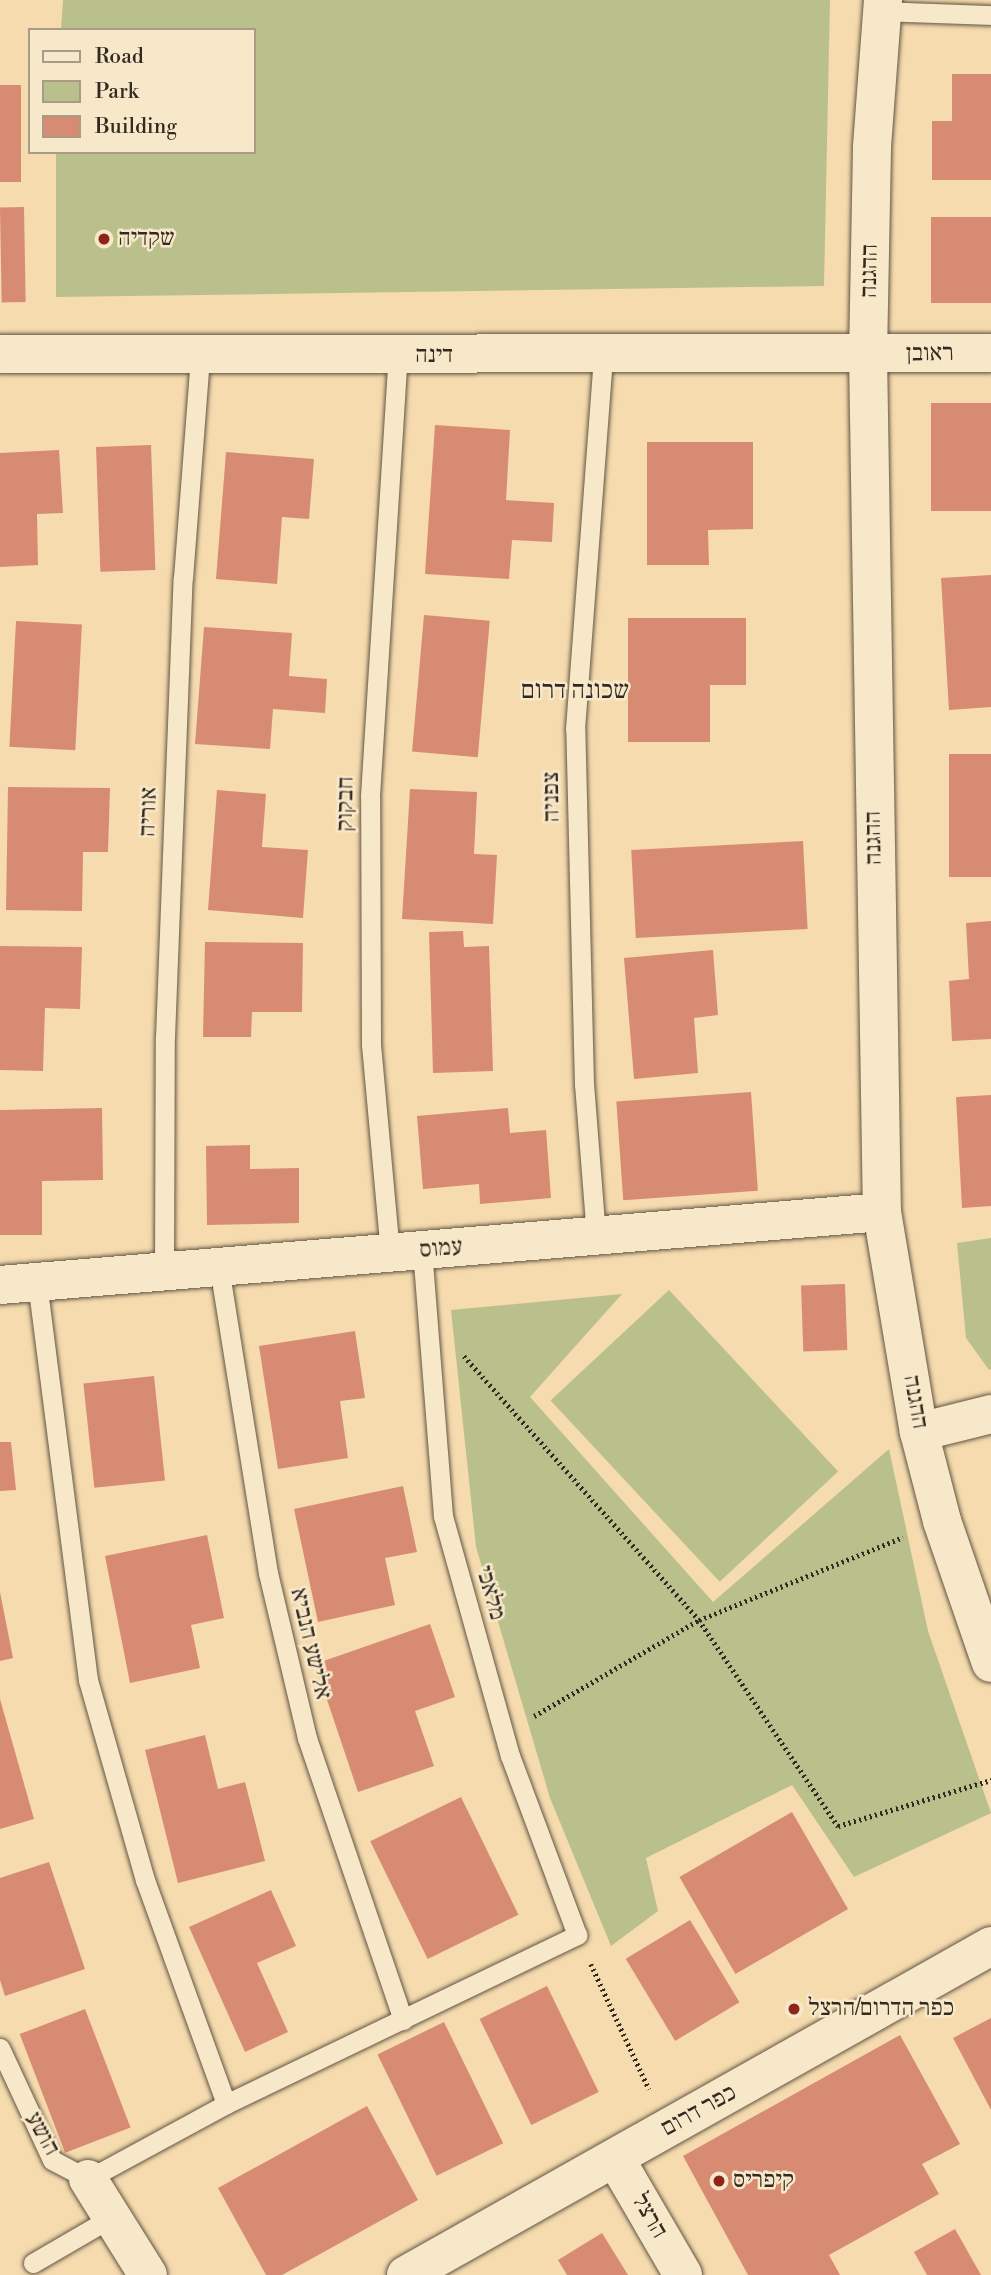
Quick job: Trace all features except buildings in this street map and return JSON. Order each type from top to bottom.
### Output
[{"type":"street","name":"ההגנה","points":[[882,5],[872,148],[869,354],[883,1212],[919,1432],[942,1521],[991,1663]]},
{"type":"street","name":"ראובן","points":[[869,354],[991,353]]},
{"type":"street","name":"דינה","points":[[0,354],[603,357],[869,354]]},
{"type":"street","name":"עמוס","points":[[18,1283],[883,1212]]},
{"type":"street","points":[[919,1432],[991,1414]]},
{"type":"street","name":"כפר דרום","points":[[406,2275],[991,1946]]},
{"type":"street","name":"הרצל","points":[[615,2158],[683,2275]]},
{"type":"street","name":"הושע","points":[[88,2179],[148,2275]]},
{"type":"lane","points":[[882,5],[991,15]]},
{"type":"lane","name":"אוריה","points":[[164,1271],[165,1037],[183,578],[200,355]]},
{"type":"lane","name":"חבקוק","points":[[398,356],[370,796],[371,1045],[406,1252]]},
{"type":"lane","name":"צפניה","points":[[596,1236],[584,1085],[575,729],[603,357]]},
{"type":"lane","name":"מלאכי","points":[[406,1252],[427,1313],[443,1516],[504,1734],[577,1935]]},
{"type":"lane","name":"אלישע הנביא","points":[[219,1267],[268,1573],[307,1738],[403,2020]]},
{"type":"lane","points":[[18,1283],[88,1680],[145,1880],[226,2104]]},
{"type":"lane","points":[[88,2179],[226,2104],[577,1935]]},
{"type":"lane","name":"הושע","points":[[0,2048],[52,2160],[88,2179]]},
{"type":"lane","points":[[33,2263],[112,2217]]},
{"type":"path","points":[[427,1313],[699,1619],[838,1826],[991,1780]]},
{"type":"path","points":[[504,1734],[699,1619],[942,1521]]},
{"type":"path","points":[[577,1935],[668,2128]]},
{"type":"green space","points":[[63,0],[830,0],[824,286],[56,297],[56,154],[256,154],[256,28],[61,28]]},
{"type":"green space","points":[[991,1238],[989,1370],[966,1338],[957,1243]]},
{"type":"green space","points":[[669,1290],[838,1471],[720,1582],[551,1400]]},
{"type":"green space","points":[[622,1294],[530,1397],[713,1602],[889,1449],[928,1631],[991,1813],[854,1877],[792,1785],[646,1858],[658,1911],[611,1946],[550,1798],[476,1547],[451,1310]]},
{"type":"place","name":"שקדיה","points":[[104,239]]},
{"type":"place","name":"כפר הדרום/הרצל","points":[[794,2009]]},
{"type":"place","name":"קיפריס","points":[[719,2181]]},
{"type":"district","name":"שכונה דרום","points":[[575,691]]}]
